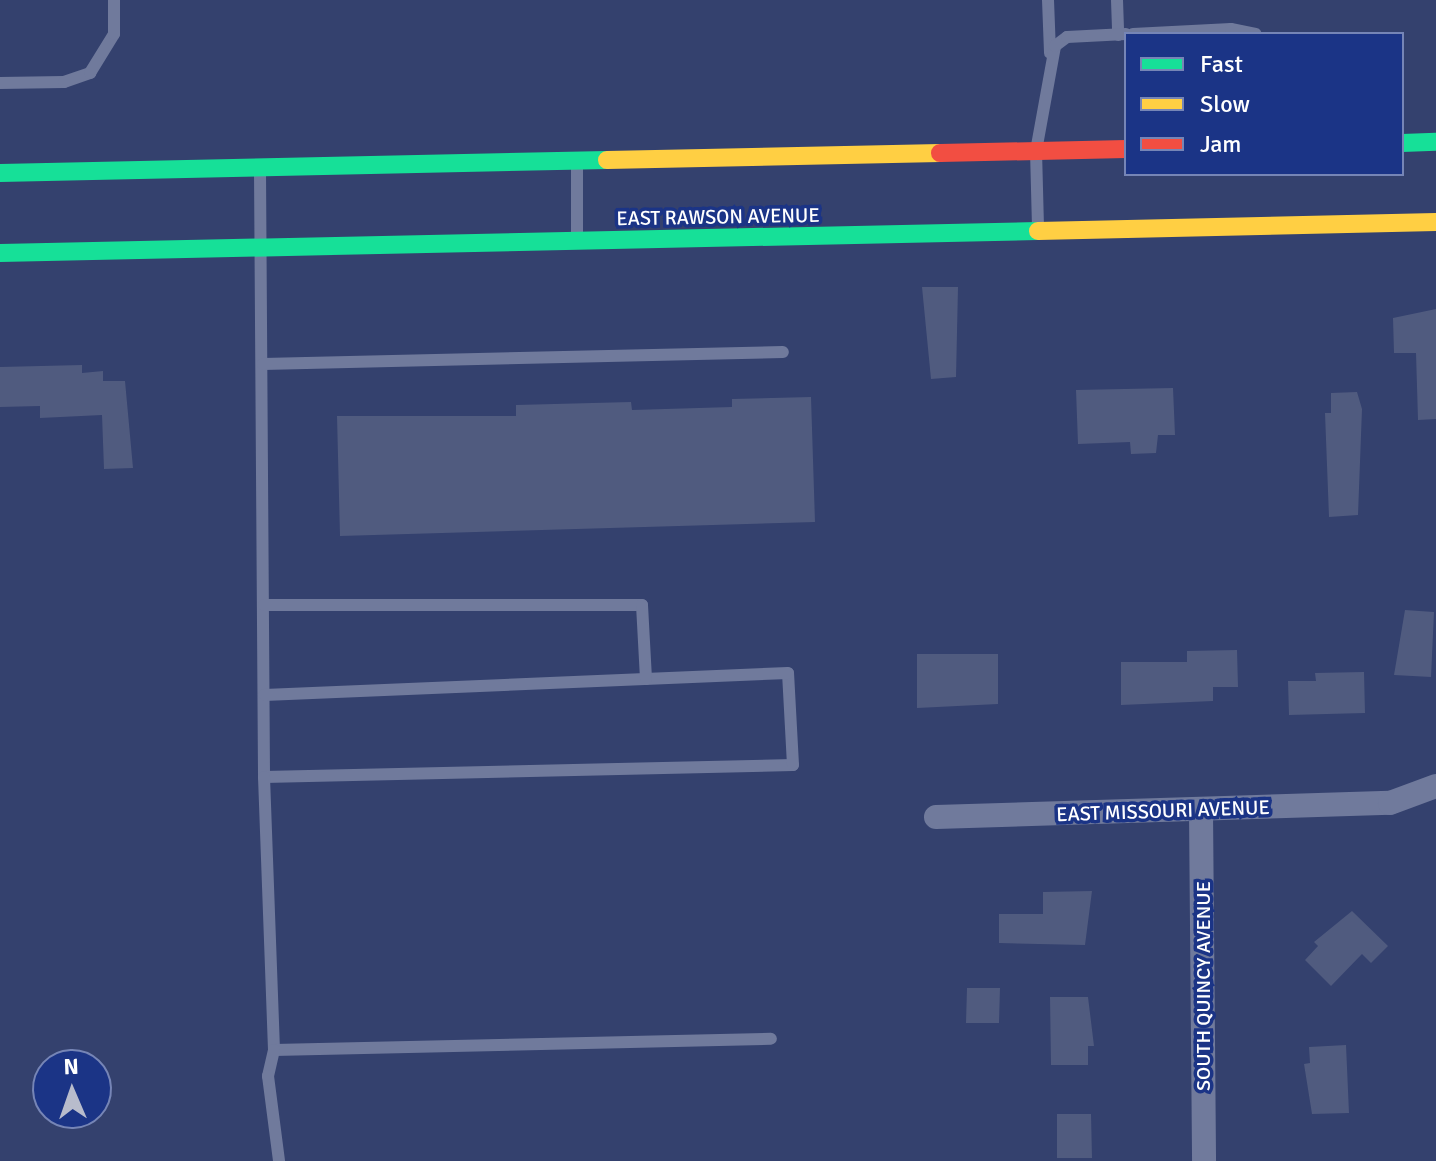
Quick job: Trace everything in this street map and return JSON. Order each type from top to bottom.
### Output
[{"type":"main road","points":[[1404,143],[1436,142]]},
{"type":"main road","points":[[0,173],[1124,149]]},
{"type":"main road","name":"EAST RAWSON AVENUE","points":[[0,253],[263,250],[1436,222]]},
{"type":"street","name":"EAST MISSOURI AVENUE","points":[[936,817],[1390,803],[1436,786]]},
{"type":"street","name":"SOUTH QUINCY AVENUE","points":[[1201,811],[1204,1161]]},
{"type":"lane","points":[[0,83],[64,82],[90,73],[114,34],[114,0]]},
{"type":"lane","points":[[1038,231],[1036,151],[1050,59],[1048,0]]},
{"type":"lane","points":[[1050,59],[1067,37],[1122,35],[1117,0]]},
{"type":"lane","points":[[1172,32],[1231,29],[1246,32]]},
{"type":"lane","points":[[577,160],[577,242]]},
{"type":"lane","points":[[260,168],[263,250],[264,777],[274,1050],[268,1076],[279,1161]]},
{"type":"lane","points":[[263,364],[783,352]]},
{"type":"lane","points":[[264,605],[642,605],[646,679]]},
{"type":"lane","points":[[264,695],[788,673],[793,765],[264,777]]},
{"type":"lane","points":[[274,1050],[771,1039]]},
{"type":"building","points":[[922,287],[958,287],[956,377],[931,379]]},
{"type":"building","points":[[1436,309],[1436,419],[1418,420],[1416,353],[1394,353],[1393,318]]},
{"type":"building","points":[[82,365],[82,373],[103,371],[103,381],[125,381],[133,468],[104,469],[102,415],[40,418],[40,406],[0,407],[0,367]]},
{"type":"building","points":[[1173,388],[1175,435],[1158,435],[1156,453],[1131,454],[1130,442],[1078,444],[1076,390]]},
{"type":"building","points":[[1357,392],[1362,409],[1358,515],[1329,517],[1325,413],[1331,413],[1331,393]]},
{"type":"building","points":[[811,397],[815,522],[340,536],[337,416],[516,416],[516,405],[631,402],[632,410],[732,407],[732,399]]},
{"type":"building","points":[[1405,610],[1434,612],[1431,677],[1394,675]]},
{"type":"building","points":[[1237,650],[1238,687],[1213,687],[1213,701],[1121,705],[1121,662],[1187,662],[1187,651]]},
{"type":"building","points":[[917,654],[998,654],[998,704],[917,708]]},
{"type":"building","points":[[1364,672],[1365,713],[1289,715],[1288,681],[1316,681],[1315,673]]},
{"type":"building","points":[[1092,891],[1085,945],[999,943],[999,914],[1043,914],[1043,892]]},
{"type":"building","points":[[1352,911],[1388,946],[1371,963],[1362,954],[1331,986],[1305,960],[1318,946],[1314,942]]},
{"type":"building","points":[[967,988],[1000,988],[999,1023],[966,1023]]},
{"type":"building","points":[[1050,997],[1088,997],[1094,1046],[1088,1046],[1088,1065],[1051,1065]]},
{"type":"building","points":[[1346,1045],[1349,1113],[1312,1114],[1304,1064],[1310,1063],[1309,1047]]},
{"type":"building","points":[[1057,1114],[1091,1114],[1092,1158],[1057,1158]]},
{"type":"traffic: fast","points":[[1404,143],[1436,142]]},
{"type":"traffic: fast","points":[[0,173],[607,160]]},
{"type":"traffic: fast","points":[[0,253],[1038,231]]},
{"type":"traffic: slow","points":[[607,160],[940,153]]},
{"type":"traffic: slow","points":[[1038,231],[1436,222]]},
{"type":"traffic: jam","points":[[940,153],[1124,149]]}]
